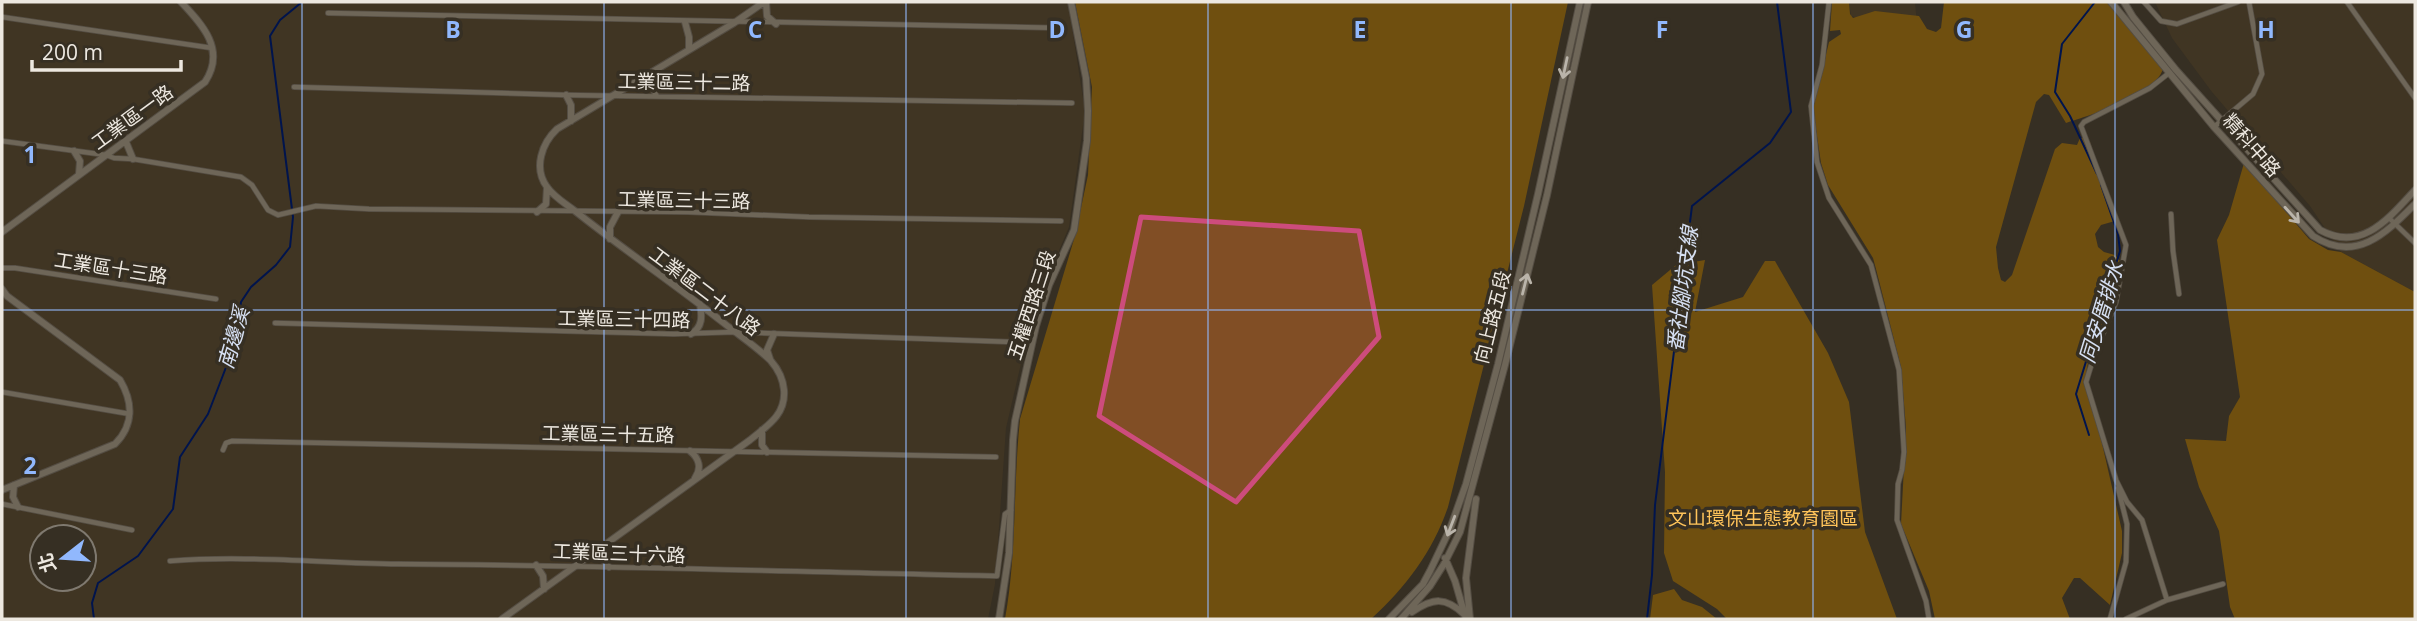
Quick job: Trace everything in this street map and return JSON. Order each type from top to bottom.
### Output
[{"type":"street","points":[[181,2],[206,30],[214,48]]},
{"type":"street","points":[[537,212],[545,204],[547,187],[541,168],[542,150],[552,134],[765,2],[767,16],[776,24]]},
{"type":"street","name":"五權西路三段","points":[[999,619],[1008,560],[1013,440],[1021,390],[1049,285],[1073,230],[1084,172],[1088,111],[1086,78],[1071,2]]},
{"type":"street","name":"向上路五段","points":[[1389,619],[1423,584],[1441,550],[1466,484],[1538,194],[1580,2]]},
{"type":"street","name":"向上路五段","points":[[1401,619],[1430,586],[1460,532],[1547,195],[1588,2]]},
{"type":"street","points":[[1829,2],[1822,65],[1811,106],[1817,162],[1829,198],[1871,265],[1899,370],[1903,461],[1898,484],[1898,520],[1926,601],[1929,619]]},
{"type":"street","name":"精科中路","points":[[2111,2],[2214,127],[2308,233],[2318,240],[2335,246],[2360,245],[2387,232],[2415,204]]},
{"type":"street","name":"精科中路","points":[[2124,2],[2176,70],[2320,230],[2339,237],[2355,237],[2371,231],[2389,218],[2415,190]]},
{"type":"street","points":[[2144,2],[2161,21],[2177,24],[2238,2]]},
{"type":"street","points":[[2214,127],[2253,94],[2262,74],[2249,2]]},
{"type":"street","points":[[2347,2],[2415,98]]},
{"type":"street","points":[[328,13],[1062,28]]},
{"type":"street","points":[[2,17],[214,48]]},
{"type":"street","points":[[685,22],[689,48]]},
{"type":"street","name":"工業區一路","points":[[2,232],[205,82],[211,72],[214,48]]},
{"type":"street","points":[[653,71],[649,85],[657,97]]},
{"type":"street","points":[[2110,619],[2126,562],[2127,524],[2086,382],[2116,302],[2126,245],[2081,126],[2150,88],[2169,73]]},
{"type":"street","name":"工業區三十二路","points":[[295,86],[657,97],[1072,103]]},
{"type":"street","points":[[566,95],[571,105],[571,121]]},
{"type":"street","points":[[2,141],[133,159],[126,142]]},
{"type":"street","points":[[74,151],[80,161],[79,174]]},
{"type":"street","name":"工業區三十三路","points":[[133,159],[241,177],[274,214],[316,206],[1061,221]]},
{"type":"street","name":"工業區二十八路","points":[[502,619],[774,421],[784,399],[782,379],[771,361],[700,304],[611,241],[547,187]]},
{"type":"street","points":[[611,241],[610,227],[618,212]]},
{"type":"street","points":[[2171,214],[2179,294]]},
{"type":"street","points":[[2389,218],[2415,243]]},
{"type":"street","name":"工業區十三路","points":[[2,268],[216,299]]},
{"type":"street","points":[[2,289],[7,296],[120,380],[128,398],[130,414],[125,431],[115,444],[2,490]]},
{"type":"street","points":[[691,334],[698,329],[701,321],[700,304]]},
{"type":"street","name":"工業區三十四路","points":[[275,323],[691,334],[735,332],[1013,342]]},
{"type":"street","points":[[771,361],[767,350],[774,334]]},
{"type":"street","points":[[2,392],[130,414]]},
{"type":"street","points":[[762,429],[761,441],[767,452]]},
{"type":"street","name":"工業區三十五路","points":[[223,450],[226,443],[232,441],[996,457]]},
{"type":"street","points":[[690,451],[699,465],[694,479]]},
{"type":"street","points":[[2116,480],[2127,502],[2142,520],[2167,600]]},
{"type":"street","points":[[14,485],[13,498],[18,507]]},
{"type":"street","points":[[1467,618],[1466,578],[1476,499]]},
{"type":"street","points":[[2,504],[132,530]]},
{"type":"street","name":"工業區三十六路","points":[[170,561],[215,558],[354,564],[536,565],[997,576],[1002,528],[1005,514],[1011,510]]},
{"type":"street","points":[[603,546],[603,560],[609,567]]},
{"type":"street","points":[[1441,550],[1467,618]]},
{"type":"street","points":[[536,565],[543,576],[544,589]]},
{"type":"street","points":[[2126,619],[2167,600],[2223,584]]},
{"type":"street","points":[[1412,612],[1426,603],[1441,601],[1454,605],[1467,618]]},
{"type":"highlighted area","points":[[1141,217],[1359,231],[1379,337],[1236,502],[1099,416]]},
{"type":"shaded area","points":[[2,2],[1068,2],[1085,111],[1069,227],[1033,312],[1006,428],[995,584],[988,619],[2,619]]},
{"type":"shaded area","points":[[1849,2],[1915,2],[1917,24],[1864,20],[1851,16]]},
{"type":"shaded area","points":[[2155,2],[2415,2],[2415,292],[2341,252],[2310,206],[2212,92],[2172,38]]},
{"type":"green space","points":[[1075,2],[1568,2],[1524,206],[1448,507],[1435,539],[1417,568],[1371,619],[1005,619],[1011,569],[1020,419],[1075,236],[1088,175],[1092,87]]},
{"type":"green space","points":[[1832,2],[1849,2],[1853,18],[1875,11],[1919,16],[1927,29],[1936,32],[1941,28],[1944,2],[2112,2],[2163,69],[2148,88],[2135,96],[2105,110],[2066,123],[2049,95],[2044,94],[2036,102],[1996,247],[2001,280],[2005,282],[2012,275],[2055,149],[2062,143],[2077,145],[2080,138],[2090,142],[2115,221],[2101,225],[2095,234],[2098,247],[2115,255],[2120,261],[2111,300],[2086,373],[2122,531],[2122,553],[2110,605],[2080,578],[2074,578],[2062,598],[2070,619],[1935,619],[1929,591],[1901,524],[1906,428],[1901,367],[1873,258],[1828,185],[1821,163],[1813,109],[1829,42],[1841,34],[1840,30],[1830,31]]},
{"type":"green space","points":[[2244,163],[2309,239],[2328,250],[2341,252],[2415,292],[2415,619],[2235,619],[2230,607],[2219,531],[2199,487],[2185,439],[2226,441],[2229,416],[2240,397],[2217,240],[2229,215]]},
{"type":"green space","name":"文山環保生態教育園區","points":[[1705,260],[1695,312],[1743,297],[1765,261],[1775,261],[1828,353],[1849,402],[1865,532],[1897,619],[1727,619],[1717,609],[1673,581],[1664,553],[1665,472],[1652,285],[1676,265]]},
{"type":"green space","points":[[1674,589],[1682,600],[1702,607],[1717,619],[1650,619],[1653,595]]},
{"type":"waterway","name":"南邊溪","points":[[94,619],[92,603],[98,583],[138,556],[173,509],[180,457],[208,414],[235,344],[241,302],[251,287],[276,265],[290,247],[293,217],[270,36],[280,20],[302,2]]},
{"type":"waterway","name":"番社腳坑支線","points":[[1647,619],[1655,505],[1692,206],[1770,143],[1791,112],[1777,2]]},
{"type":"waterway","name":"同安厝排水","points":[[2095,2],[2062,44],[2055,92],[2070,116],[2097,174]]},
{"type":"waterway","name":"同安厝排水","points":[[2089,435],[2076,394],[2120,251],[2118,234],[2101,185]]}]
